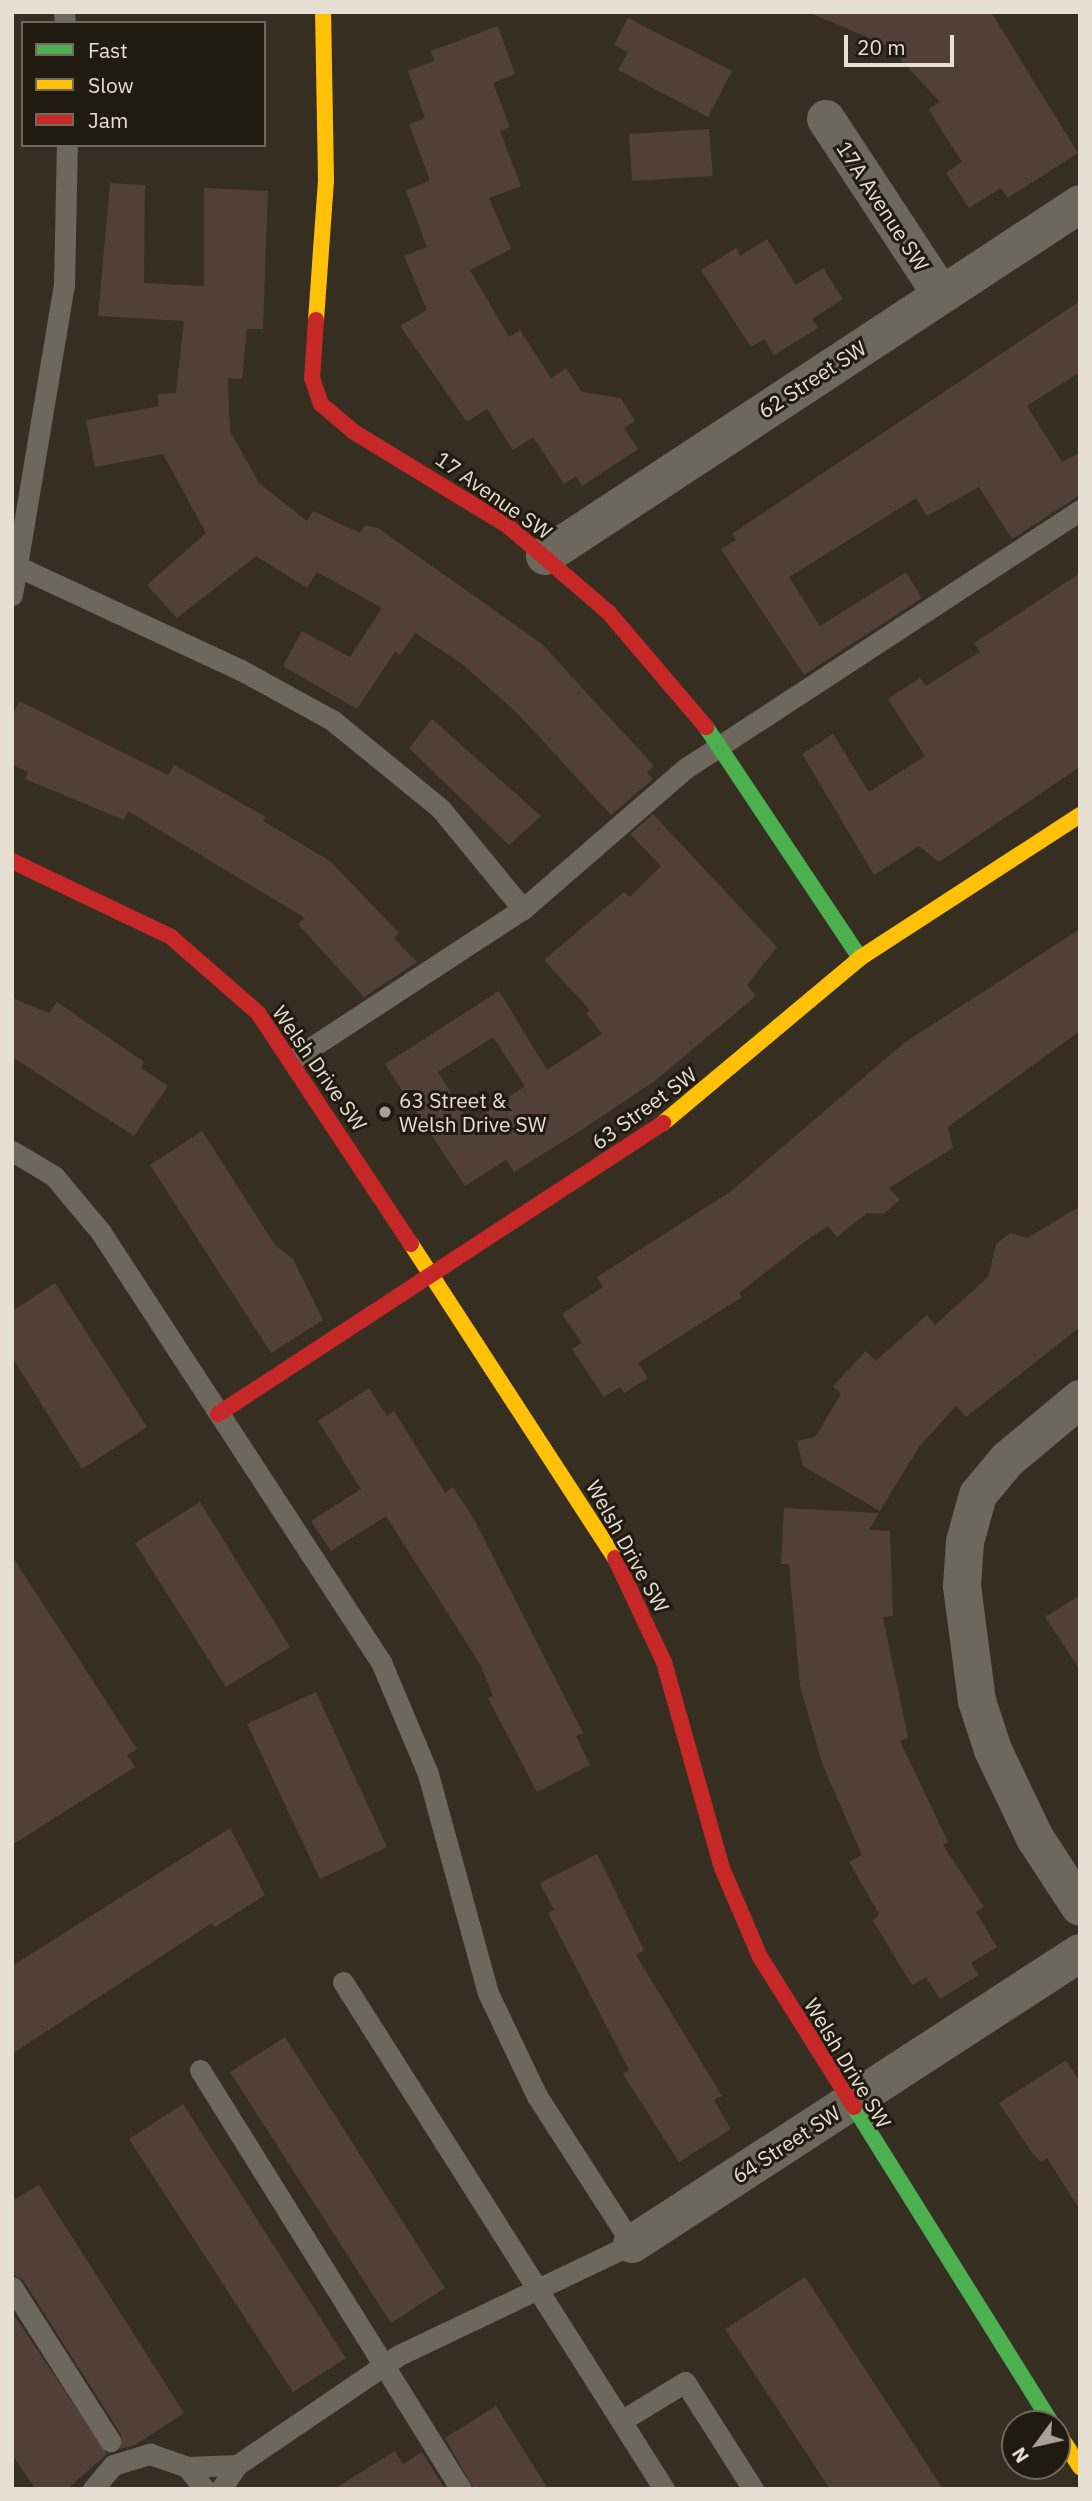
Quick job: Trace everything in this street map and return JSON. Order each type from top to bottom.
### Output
[{"type":"street","name":"17 Avenue SW","points":[[323,12],[326,180],[314,391],[338,421],[452,487],[545,556],[609,613],[721,745],[860,958]]},
{"type":"street","name":"17A Avenue SW","points":[[826,119],[941,294]]},
{"type":"street","name":"62 Street SW","points":[[545,556],[1080,204]]},
{"type":"street","name":"63 Street SW","points":[[218,1414],[676,1115],[860,958],[1080,815]]},
{"type":"street","name":"Welsh Drive SW","points":[[12,861],[171,937],[258,1013],[292,1060],[434,1275],[643,1609],[740,1916],[848,2104],[1043,2410]]},
{"type":"street","points":[[1080,1399],[1007,1460],[978,1495],[965,1542],[962,1586],[977,1701],[1016,1801],[1080,1907]]},
{"type":"street","name":"64 Street SW","points":[[632,2244],[1080,1953]]},
{"type":"lane","points":[[12,595],[21,568],[64,285],[68,147]]},
{"type":"lane","points":[[292,1060],[523,909],[721,745],[1080,510]]},
{"type":"lane","points":[[21,568],[241,670],[332,720],[440,808],[523,909]]},
{"type":"lane","points":[[12,1151],[54,1176],[100,1231],[404,1704],[488,1993],[537,2096],[632,2244],[540,2293],[383,2366],[237,2465],[221,2489]]},
{"type":"lane","points":[[343,1982],[664,2489]]},
{"type":"lane","points":[[200,2070],[461,2489]]},
{"type":"lane","points":[[12,2287],[110,2441]]},
{"type":"lane","points":[[621,2421],[685,2382],[753,2489]]},
{"type":"lane","points":[[93,2489],[113,2465],[131,2456],[170,2458],[187,2467],[204,2489]]},
{"type":"lane","points":[[187,2467],[237,2465]]},
{"type":"building","points":[[808,12],[991,12],[1078,153],[1008,198],[1001,188],[969,208],[946,173],[962,162],[928,109],[940,102],[888,46]]},
{"type":"building","points":[[628,18],[732,71],[708,117],[618,70],[628,52],[614,45]]},
{"type":"building","points":[[498,26],[515,74],[493,83],[510,127],[500,131],[521,186],[489,198],[511,249],[470,270],[509,337],[520,330],[551,378],[566,368],[582,392],[621,398],[635,421],[624,428],[638,449],[582,486],[576,476],[564,484],[533,437],[513,450],[487,409],[467,422],[400,326],[427,310],[404,256],[427,247],[406,191],[430,180],[409,124],[425,118],[408,71],[434,61],[431,51]]},
{"type":"building","points":[[709,129],[713,176],[632,181],[629,134]]},
{"type":"building","points":[[110,183],[145,185],[144,283],[204,286],[204,188],[268,191],[263,329],[247,329],[242,379],[228,378],[230,431],[259,483],[307,521],[313,511],[360,533],[365,525],[378,528],[542,644],[654,766],[647,772],[653,779],[611,815],[517,713],[461,663],[415,633],[400,655],[395,652],[357,709],[283,666],[302,631],[350,657],[382,608],[317,572],[307,588],[256,556],[177,618],[147,585],[206,533],[163,454],[95,467],[86,420],[159,406],[158,394],[176,393],[184,321],[98,316]]},
{"type":"building","points":[[767,239],[796,285],[823,268],[843,299],[812,319],[818,328],[774,355],[764,339],[751,347],[701,270],[736,248],[740,256]]},
{"type":"building","points":[[1080,301],[1080,372],[1027,406],[1062,462],[1080,453],[1080,495],[1012,539],[979,487],[927,516],[916,498],[789,577],[820,626],[906,572],[922,598],[804,675],[721,549],[736,540],[732,534]]},
{"type":"building","points":[[1080,573],[1080,767],[939,862],[919,846],[874,875],[802,754],[833,734],[869,792],[925,756],[888,699],[920,678],[926,686],[980,652],[974,643]]},
{"type":"building","points":[[19,701],[168,775],[174,765],[266,817],[263,821],[330,861],[399,933],[394,938],[417,962],[364,997],[298,924],[305,918],[128,811],[124,820],[25,779],[28,772],[12,765],[12,717]]},
{"type":"building","points":[[432,719],[541,816],[509,845],[409,748]]},
{"type":"building","points":[[653,814],[777,947],[747,985],[756,996],[656,1080],[583,1129],[514,1172],[506,1160],[465,1186],[385,1064],[499,991],[547,1070],[602,1034],[586,1013],[590,1010],[544,960],[624,892],[630,897],[661,866],[630,834]],"holes":[[[493,1037],[525,1086],[470,1124],[438,1072]]]},
{"type":"building","points":[[1080,929],[1080,1031],[948,1127],[953,1148],[889,1188],[900,1200],[883,1214],[867,1213],[837,1237],[828,1226],[739,1293],[742,1297],[638,1363],[648,1378],[624,1393],[620,1387],[604,1397],[572,1349],[582,1343],[562,1314],[603,1287],[597,1277],[730,1192],[904,1043]]},
{"type":"building","points":[[12,998],[49,1013],[57,1002],[144,1062],[141,1068],[168,1086],[134,1136],[12,1057]]},
{"type":"building","points":[[202,1131],[275,1245],[293,1259],[323,1320],[271,1353],[150,1165]]},
{"type":"building","points":[[1080,1206],[1080,1327],[966,1417],[956,1406],[919,1447],[880,1511],[803,1466],[797,1441],[815,1437],[841,1394],[833,1386],[866,1351],[876,1361],[927,1315],[935,1325],[988,1277],[996,1244],[1010,1233],[1028,1238]]},
{"type":"building","points":[[55,1283],[147,1427],[82,1469],[12,1357],[12,1311]]},
{"type":"building","points":[[369,1388],[387,1416],[394,1411],[445,1493],[453,1487],[475,1521],[583,1733],[576,1736],[590,1765],[537,1792],[488,1698],[493,1696],[480,1664],[386,1516],[331,1551],[311,1521],[361,1489],[318,1421]]},
{"type":"building","points":[[200,1502],[290,1647],[226,1687],[135,1543]]},
{"type":"building","points":[[784,1508],[879,1513],[869,1530],[890,1531],[893,1616],[883,1617],[908,1738],[900,1741],[948,1842],[943,1845],[984,1907],[976,1912],[997,1947],[971,1963],[979,1975],[940,1999],[926,1977],[912,1985],[873,1921],[879,1914],[849,1862],[862,1855],[822,1763],[800,1686],[789,1564],[781,1564]]},
{"type":"building","points":[[12,1556],[137,1749],[127,1755],[135,1767],[12,1845]]},
{"type":"building","points":[[1080,1595],[1080,1670],[1045,1617]]},
{"type":"building","points":[[316,1692],[387,1847],[320,1879],[247,1724]]},
{"type":"building","points":[[230,1828],[265,1895],[215,1927],[212,1923],[12,2054],[12,1966]]},
{"type":"building","points":[[597,1854],[644,1950],[636,1955],[722,2096],[714,2100],[731,2129],[679,2162],[623,2074],[629,2070],[548,1913],[554,1910],[540,1883]]},
{"type":"building","points":[[285,2037],[445,2288],[391,2323],[230,2072]]},
{"type":"building","points":[[1066,2060],[1080,2082],[1080,2210],[1047,2158],[1041,2162],[1032,2153],[999,2103]]},
{"type":"building","points":[[183,2104],[346,2358],[293,2392],[129,2139]]},
{"type":"building","points":[[39,2185],[184,2413],[135,2445],[120,2449],[121,2434],[23,2280],[12,2274],[12,2201]]},
{"type":"building","points":[[805,2277],[943,2489],[830,2489],[725,2329]]},
{"type":"building","points":[[12,2312],[107,2454],[67,2489],[35,2489],[12,2454]]},
{"type":"building","points":[[496,2406],[548,2489],[474,2489],[445,2438]]},
{"type":"building","points":[[395,2451],[403,2464],[422,2452],[445,2489],[334,2489]]},
{"type":"traffic: fast","points":[[706,727],[860,958]]},
{"type":"traffic: fast","points":[[854,2107],[1043,2410]]},
{"type":"traffic: slow","points":[[316,320],[326,180],[323,12]]},
{"type":"traffic: slow","points":[[663,1123],[860,958],[1080,815]]},
{"type":"traffic: slow","points":[[411,1244],[615,1558]]},
{"type":"traffic: slow","points":[[1071,2453],[1080,2467]]},
{"type":"traffic: jam","points":[[316,320],[312,378],[321,404],[354,432],[508,526],[609,613],[706,727]]},
{"type":"traffic: jam","points":[[12,861],[171,937],[258,1013],[411,1244]]},
{"type":"traffic: jam","points":[[218,1414],[663,1123]]},
{"type":"traffic: jam","points":[[615,1558],[664,1662],[722,1868],[760,1957],[854,2107]]},
{"type":"place","name":"63 Street & Welsh Drive SW","points":[[385,1112]]}]
